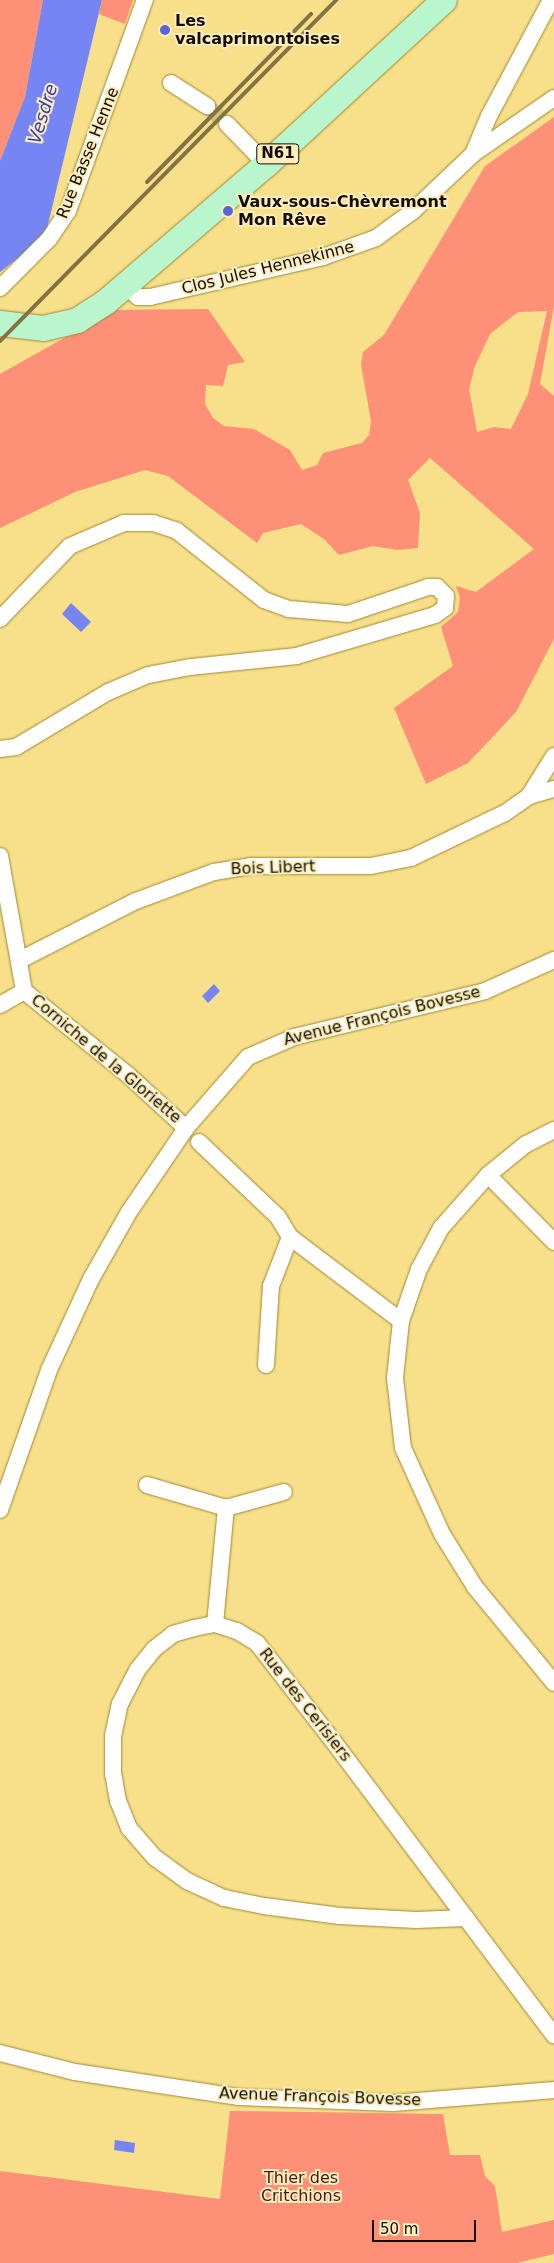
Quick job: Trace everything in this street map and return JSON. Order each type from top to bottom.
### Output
[{"type":"main road","name":"N61","points":[[0,323],[43,328],[77,320],[115,293],[266,164],[444,0]]},
{"type":"main road","name":"N61","points":[[0,311],[42,318],[74,313],[115,293]]},
{"type":"street","name":"Rue Basse Henne","points":[[0,288],[49,239],[68,211],[145,0]]},
{"type":"street","name":"Clos Jules Hennekinne","points":[[473,154],[489,116],[551,0]]},
{"type":"street","points":[[171,83],[207,106]]},
{"type":"street","name":"Clos Jules Hennekinne","points":[[115,293],[150,298],[241,279],[351,248],[376,238],[413,211],[473,154],[554,98]]},
{"type":"street","points":[[227,124],[266,164]]},
{"type":"street","points":[[0,619],[70,546],[124,523],[152,523],[178,531],[264,600],[289,609],[348,614],[428,587],[437,587],[446,596],[445,608],[435,615],[297,656],[190,666],[148,675],[108,692],[16,747],[0,748]]},
{"type":"street","name":"Bois Libert","points":[[529,796],[554,756]]},
{"type":"street","name":"Bois Libert","points":[[20,960],[136,901],[214,872],[251,866],[370,866],[411,858],[505,813],[529,796],[554,789]]},
{"type":"street","name":"Corniche de la Gloriette","points":[[0,856],[24,991],[127,1074],[186,1128]]},
{"type":"street","name":"Avenue François Bovesse","points":[[0,1510],[49,1370],[91,1279],[129,1212],[186,1128],[248,1057],[271,1045],[485,991],[554,960]]},
{"type":"street","name":"Corniche de la Gloriette","points":[[0,1005],[24,991]]},
{"type":"street","points":[[554,1130],[526,1144],[488,1175],[441,1228],[420,1269],[400,1321],[395,1378],[408,1460],[442,1534],[475,1587],[554,1683]]},
{"type":"street","points":[[199,1142],[278,1217],[290,1237],[400,1321]]},
{"type":"street","points":[[488,1175],[554,1242]]},
{"type":"street","points":[[266,1365],[272,1286],[290,1237]]},
{"type":"street","points":[[147,1485],[226,1508],[284,1492]]},
{"type":"street","points":[[226,1508],[216,1624],[173,1634],[154,1649],[138,1669],[120,1704],[113,1736],[113,1774],[118,1801],[129,1828],[155,1858],[187,1881],[224,1898],[340,1916],[416,1920],[466,1918]]},
{"type":"street","name":"Rue des Cerisiers","points":[[216,1624],[237,1631],[257,1643],[554,2035]]},
{"type":"street","name":"Avenue François Bovesse","points":[[0,2053],[75,2072],[239,2097],[393,2102],[554,2090]]},
{"type":"green space","points":[[0,0],[43,0],[25,97],[0,161]]},
{"type":"green space","points":[[102,0],[133,0],[125,24],[99,14]]},
{"type":"green space","points":[[554,117],[554,306],[540,384],[554,396],[554,639],[516,712],[468,763],[426,784],[394,708],[453,666],[441,627],[458,612],[460,598],[456,586],[476,592],[534,549],[430,458],[408,480],[420,513],[418,548],[397,550],[373,546],[339,555],[324,539],[301,524],[263,533],[257,543],[168,476],[145,470],[75,492],[0,528],[0,374],[114,310],[208,309],[245,362],[228,365],[223,386],[206,385],[205,404],[213,418],[224,426],[254,429],[290,450],[302,470],[317,465],[323,453],[362,443],[369,435],[371,421],[361,365],[363,352],[384,335],[485,166]],"holes":[[[547,311],[528,394],[511,429],[494,427],[477,432],[469,389],[475,366],[490,334],[518,312]]]},
{"type":"green space","name":"Thier des Critchions","points":[[230,2111],[443,2114],[450,2155],[480,2155],[485,2176],[495,2186],[502,2232],[554,2220],[554,2254],[517,2263],[0,2263],[0,2171],[220,2199]]},
{"type":"water","name":"Vesdre","points":[[43,0],[102,0],[45,237],[0,272],[0,161],[25,97]]},
{"type":"water","points":[[71,603],[91,622],[81,632],[62,614]]},
{"type":"water","points":[[214,984],[220,991],[208,1003],[202,996]]},
{"type":"water","points":[[115,2140],[135,2143],[134,2153],[114,2150]]},
{"type":"tunnel","points":[[207,106],[227,124]]},
{"type":"railway","points":[[0,341],[336,0]]},
{"type":"railway","points":[[147,182],[311,14]]},
{"type":"place","name":"Les valcaprimontoises","points":[[165,30]]},
{"type":"place","name":"Vaux-sous-Chèvremont Mon Rêve","points":[[228,211]]}]
